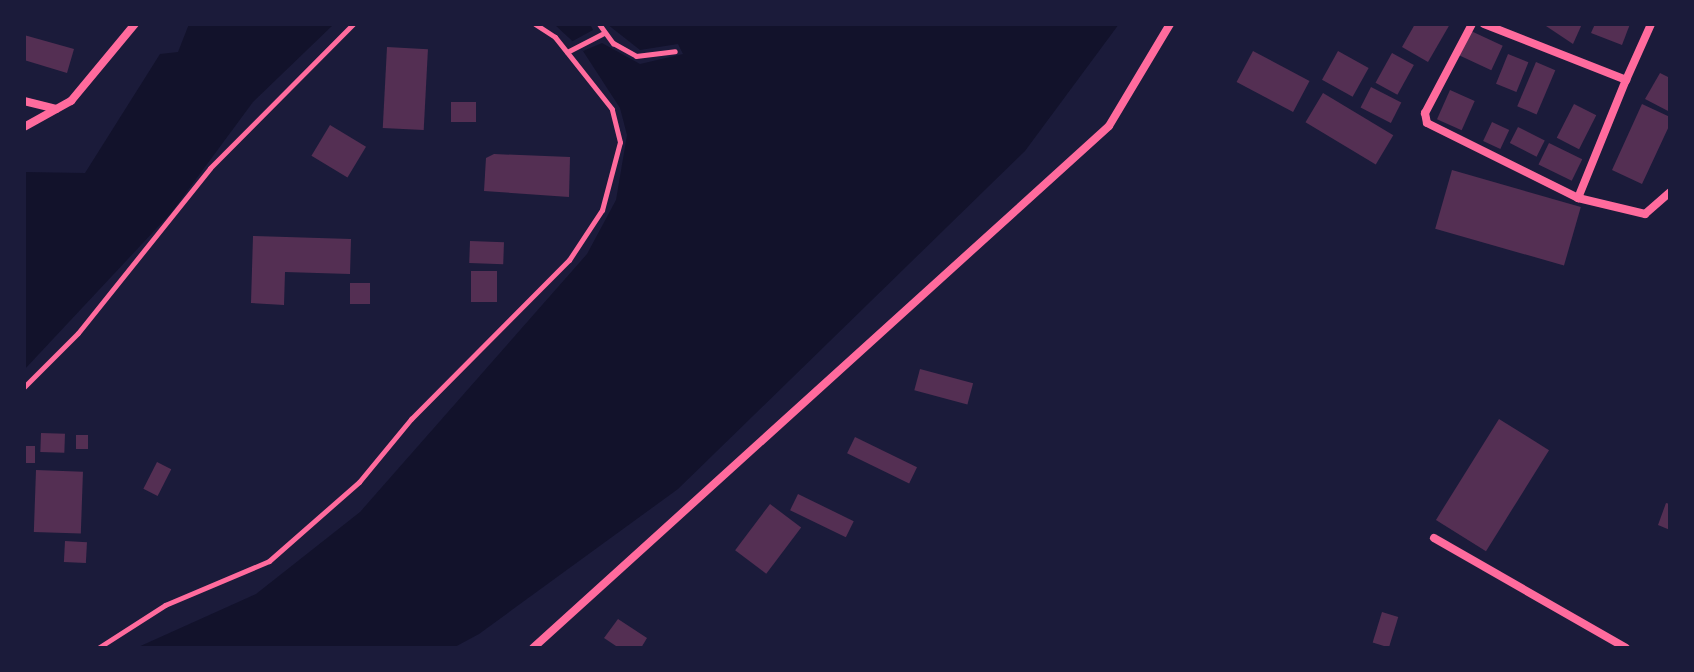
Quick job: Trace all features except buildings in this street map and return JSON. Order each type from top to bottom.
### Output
[{"type":"street","points":[[24,127],[57,109],[135,24]]},
{"type":"street","points":[[533,648],[1109,126],[1170,24]]},
{"type":"street","points":[[1472,24],[1425,113],[1427,123],[1578,198],[1645,214],[1670,192]]},
{"type":"street","points":[[1484,24],[1626,80]]},
{"type":"street","points":[[1578,198],[1651,24]]},
{"type":"street","points":[[24,101],[57,109]]},
{"type":"street","points":[[1434,538],[1626,648]]},
{"type":"path","points":[[24,387],[78,333],[210,168],[353,24]]},
{"type":"path","points":[[98,648],[165,605],[269,561],[359,482],[411,419],[569,260],[602,210],[620,142],[612,109],[567,52],[535,24]]},
{"type":"path","points":[[599,24],[604,33],[636,56],[675,51]]},
{"type":"path","points":[[567,52],[604,33]]},
{"type":"shaded area","points":[[189,24],[334,24],[253,102],[171,213],[24,370],[24,172],[85,173],[160,54],[178,52]]},
{"type":"shaded area","points":[[554,24],[1119,24],[1025,151],[678,489],[479,634],[453,648],[136,648],[256,594],[360,512],[587,254],[616,200],[627,135],[620,108],[583,51]]},
{"type":"pier","points":[[590,24],[607,24],[640,50],[678,44],[683,54],[640,64],[602,43],[583,51],[571,42],[593,30]]}]
